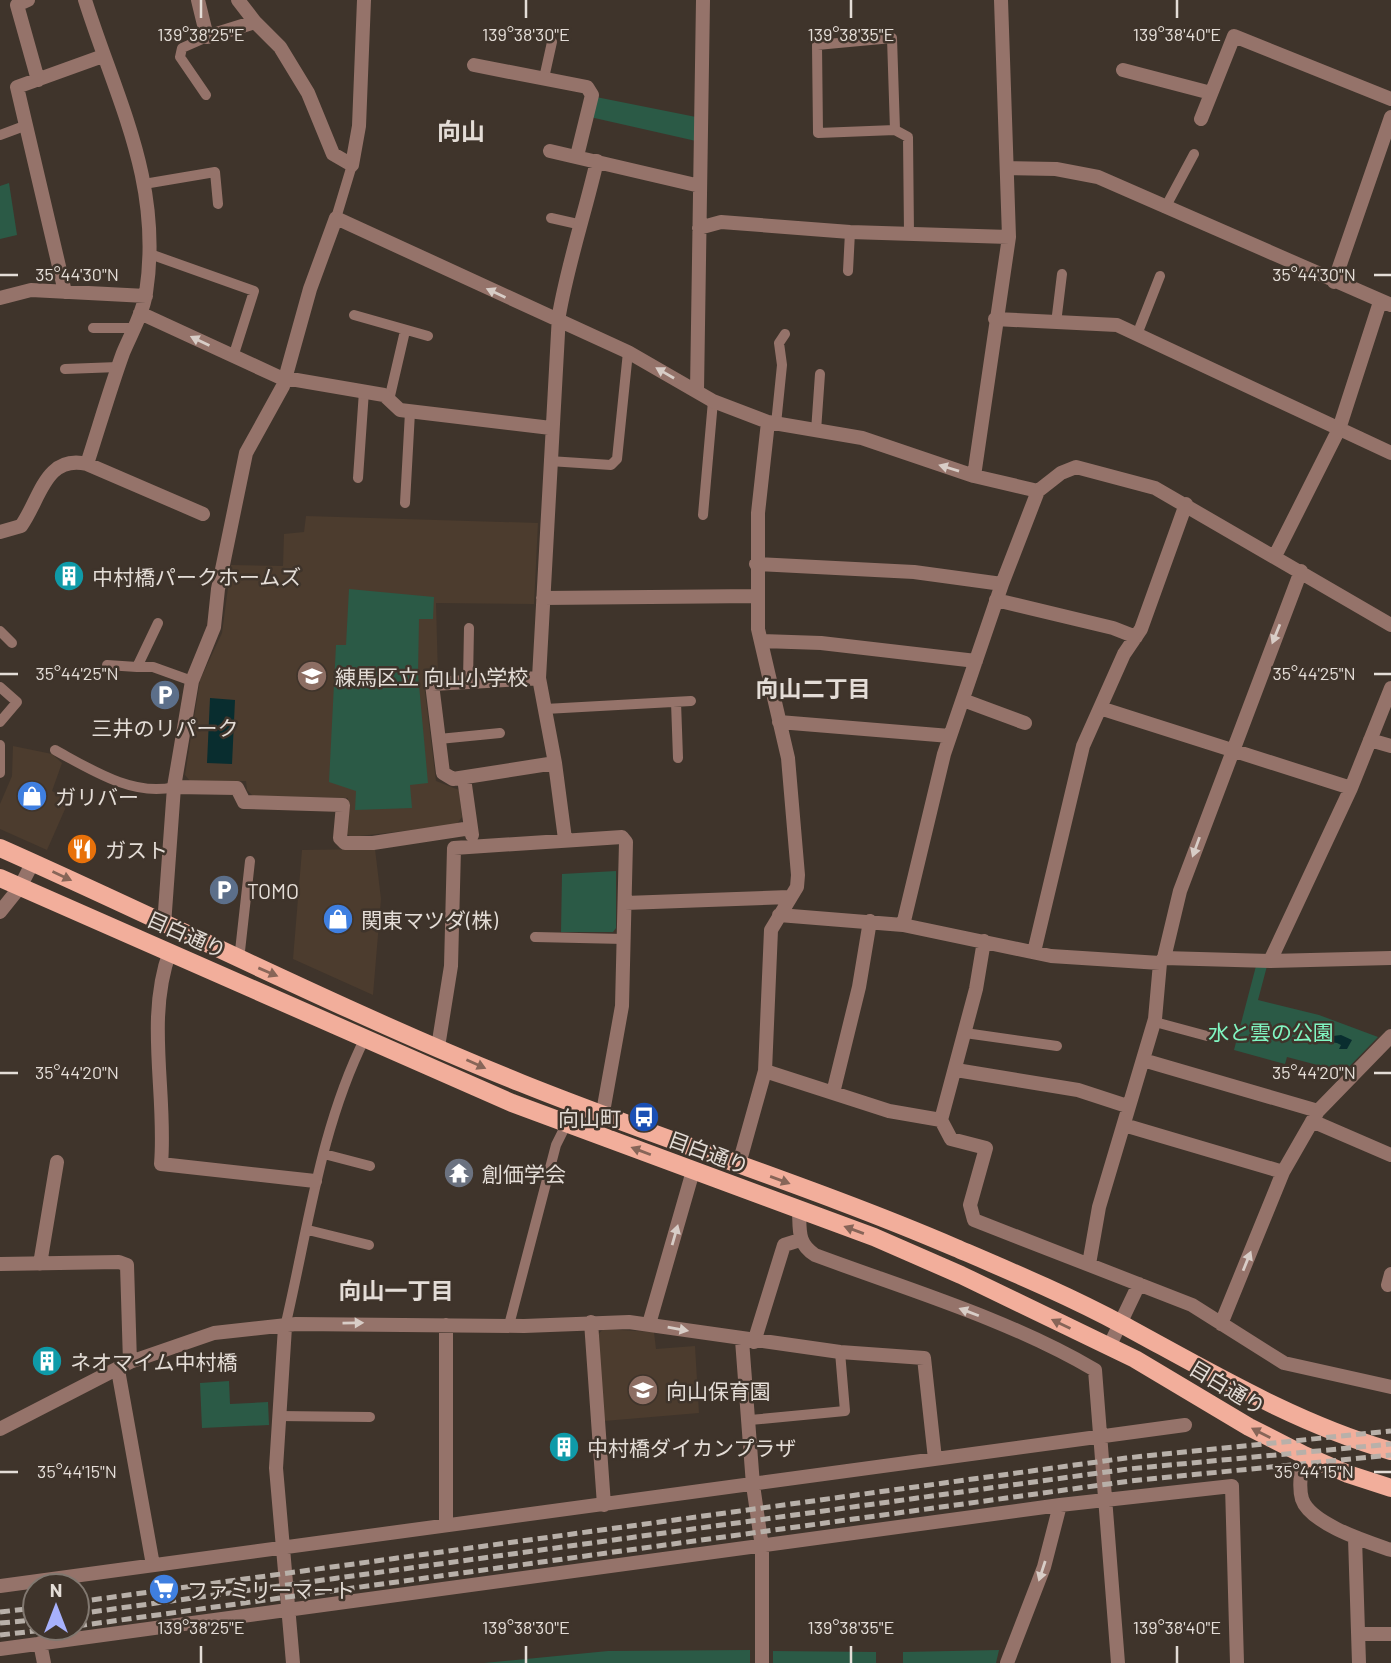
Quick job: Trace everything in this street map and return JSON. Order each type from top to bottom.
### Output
[{"type":"main road","name":"目白通り","points":[[0,848],[239,960],[523,1084],[906,1227],[1120,1323],[1274,1407],[1358,1442],[1391,1451]]},
{"type":"main road","name":"目白通り","points":[[0,878],[512,1103],[874,1237],[961,1275],[1109,1346],[1304,1455],[1348,1474],[1391,1488]]},
{"type":"street","points":[[28,0],[17,5],[38,80]]},
{"type":"street","points":[[85,0],[103,56],[135,137],[150,225],[146,296],[118,368],[87,464]]},
{"type":"street","points":[[198,0],[207,37],[255,22]]},
{"type":"street","points":[[238,0],[280,47],[308,93],[333,154],[352,165],[360,104],[364,0]]},
{"type":"street","points":[[697,391],[699,186],[704,131],[703,0]]},
{"type":"street","points":[[974,475],[1009,237],[1001,0]]},
{"type":"street","points":[[1201,119],[1234,36],[1391,99]]},
{"type":"street","points":[[65,292],[17,87],[103,56]]},
{"type":"street","points":[[474,65],[587,87],[592,95],[577,156]]},
{"type":"street","points":[[1123,70],[1211,93]]},
{"type":"street","points":[[1334,282],[1391,117]]},
{"type":"street","points":[[550,151],[699,186]]},
{"type":"street","points":[[565,839],[555,763],[539,678],[549,461],[558,322],[569,261],[582,225],[597,161]]},
{"type":"street","points":[[1008,167],[1056,169],[1098,177],[1386,304],[1339,429],[1275,556]]},
{"type":"street","points":[[164,925],[174,787],[191,681],[214,627],[218,589],[246,453],[285,378],[310,289],[337,218],[628,352],[713,401],[772,423],[862,438],[974,475],[1038,491]]},
{"type":"street","points":[[699,228],[721,222],[850,232],[1009,237]]},
{"type":"street","points":[[0,298],[31,290],[146,296]]},
{"type":"street","points":[[140,313],[233,357],[285,378],[384,395],[400,410],[410,412],[551,428]]},
{"type":"street","points":[[995,319],[1117,325],[1138,332],[1391,453]]},
{"type":"street","points":[[739,1164],[765,1071],[771,930],[797,887],[798,875],[788,758],[761,641],[757,596],[758,513],[772,423]]},
{"type":"street","points":[[0,532],[21,526],[42,486],[58,466],[66,463],[87,464],[202,514]]},
{"type":"street","points":[[903,925],[950,736],[996,600],[1038,491],[1061,473],[1076,467],[1155,488],[1391,625]]},
{"type":"street","points":[[1034,951],[1083,746],[1124,654],[1142,629],[1186,504]]},
{"type":"street","points":[[756,564],[914,572],[1002,584]]},
{"type":"street","points":[[1089,1264],[1099,1207],[1124,1125],[1127,1105],[1155,1022],[1162,960],[1180,891],[1301,571]]},
{"type":"street","points":[[543,598],[757,596]]},
{"type":"street","points":[[996,600],[1113,628],[1136,637]]},
{"type":"street","points":[[761,641],[821,643],[921,652],[976,661]]},
{"type":"street","points":[[539,678],[432,684],[443,773],[453,779],[555,763]]},
{"type":"street","points":[[1270,961],[1351,788],[1391,688]]},
{"type":"street","points":[[962,700],[1025,723]]},
{"type":"street","points":[[1100,709],[1351,788]]},
{"type":"street","points":[[779,722],[950,736]]},
{"type":"street","points":[[1370,740],[1391,746]]},
{"type":"street","points":[[464,778],[474,846]]},
{"type":"street","points":[[174,787],[237,788],[244,802],[343,805],[340,838],[345,843],[373,843],[471,828]]},
{"type":"street","points":[[438,1047],[451,966],[454,848],[622,837],[626,842],[622,1006],[603,1112]]},
{"type":"street","points":[[0,912],[20,887],[33,862]]},
{"type":"street","points":[[625,903],[789,897]]},
{"type":"street","points":[[779,915],[903,925],[1051,956],[1270,961],[1391,958]]},
{"type":"street","points":[[834,1093],[859,987],[870,921]]},
{"type":"street","points":[[984,941],[965,1033],[941,1121],[951,1139],[986,1148],[970,1205],[974,1220],[1192,1305],[1284,1363],[1391,1387]]},
{"type":"street","points":[[170,951],[161,979],[158,1049],[164,1125],[161,1164],[315,1181]]},
{"type":"street","points":[[1221,1324],[1283,1172],[1315,1116],[1391,1036]]},
{"type":"street","points":[[1143,1060],[1315,1116],[1391,1155]]},
{"type":"street","points":[[956,1070],[1078,1090],[1127,1105]]},
{"type":"street","points":[[765,1071],[889,1111],[941,1121]]},
{"type":"street","points":[[1124,1125],[1283,1172]]},
{"type":"street","points":[[40,1264],[57,1162]]},
{"type":"street","points":[[649,1324],[693,1171]]},
{"type":"street","points":[[799,1210],[800,1240],[803,1247],[816,1255],[1012,1329],[1061,1350],[1096,1373],[1118,1663]]},
{"type":"street","points":[[762,1663],[762,1547],[753,1485],[748,1341],[784,1245],[800,1240]]},
{"type":"street","points":[[0,1264],[119,1262],[127,1265],[124,1366],[153,1565]]},
{"type":"street","points":[[1109,1346],[1139,1284]]},
{"type":"street","points":[[591,1322],[604,1505]]},
{"type":"street","points":[[0,1429],[124,1366],[214,1333],[296,1324],[509,1325],[591,1322],[649,1324],[748,1341],[840,1352],[924,1358],[935,1459]]},
{"type":"street","points":[[446,1325],[446,1525]]},
{"type":"street","points":[[285,1327],[276,1468],[293,1663]]},
{"type":"street","points":[[0,1586],[753,1485],[1101,1434],[1185,1425]]},
{"type":"street","points":[[1304,1455],[1302,1501],[1326,1522],[1355,1538],[1391,1550]]},
{"type":"street","points":[[0,1649],[1060,1505],[1232,1486],[1237,1663]]},
{"type":"street","points":[[1007,1663],[1036,1591],[1060,1505]]},
{"type":"street","points":[[1355,1538],[1359,1663]]},
{"type":"street","points":[[1359,1634],[1391,1634]]},
{"type":"street","points":[[40,1643],[44,1663]]},
{"type":"lane","points":[[206,94],[180,57],[182,48],[207,37]]},
{"type":"lane","points":[[895,131],[892,38],[817,45],[818,133],[895,131],[908,137],[909,234]]},
{"type":"lane","points":[[544,79],[552,42]]},
{"type":"lane","points":[[0,135],[27,125]]},
{"type":"lane","points":[[1165,208],[1194,154]]},
{"type":"lane","points":[[337,218],[352,165]]},
{"type":"lane","points":[[144,184],[215,172],[218,204]]},
{"type":"lane","points":[[551,218],[582,225]]},
{"type":"lane","points":[[848,271],[850,232]]},
{"type":"lane","points":[[150,254],[254,291],[233,357]]},
{"type":"lane","points":[[1056,323],[1062,274]]},
{"type":"lane","points":[[1138,332],[1160,276]]},
{"type":"lane","points":[[354,315],[428,337]]},
{"type":"lane","points":[[93,328],[133,328]]},
{"type":"lane","points":[[389,400],[405,331]]},
{"type":"lane","points":[[772,423],[782,365],[779,343],[785,334]]},
{"type":"lane","points":[[549,461],[611,465],[617,459],[628,352]]},
{"type":"lane","points":[[65,369],[118,368]]},
{"type":"lane","points":[[816,431],[820,374]]},
{"type":"lane","points":[[358,478],[364,391]]},
{"type":"lane","points":[[703,515],[713,401]]},
{"type":"lane","points":[[405,503],[410,412]]},
{"type":"lane","points":[[137,667],[158,624]]},
{"type":"lane","points":[[468,680],[469,628]]},
{"type":"lane","points":[[0,631],[12,643]]},
{"type":"lane","points":[[107,665],[153,667],[191,681]]},
{"type":"lane","points":[[0,687],[18,702],[0,722]]},
{"type":"lane","points":[[545,709],[691,701]]},
{"type":"lane","points":[[676,702],[678,758]]},
{"type":"lane","points":[[439,739],[500,733]]},
{"type":"lane","points":[[0,745],[0,773]]},
{"type":"lane","points":[[55,750],[119,782],[166,789],[174,787]]},
{"type":"lane","points":[[239,960],[250,861]]},
{"type":"lane","points":[[535,937],[624,939]]},
{"type":"lane","points":[[1155,1022],[1207,1036]]},
{"type":"lane","points":[[965,1033],[1057,1046]]},
{"type":"lane","points":[[285,1327],[308,1230],[315,1181],[353,1062],[365,1038]]},
{"type":"lane","points":[[509,1325],[556,1145],[567,1123]]},
{"type":"lane","points":[[324,1154],[370,1166]]},
{"type":"lane","points":[[308,1230],[369,1245]]},
{"type":"lane","points":[[750,1420],[845,1411],[840,1352]]},
{"type":"lane","points":[[278,1416],[370,1417]]},
{"type":"shaded area","name":"練馬区立 向山小学校","points":[[306,516],[538,523],[534,604],[436,603],[438,677],[423,676],[436,781],[459,790],[462,817],[456,825],[351,837],[346,833],[348,798],[253,796],[247,790],[246,781],[190,781],[185,775],[200,680],[222,633],[231,565],[283,566],[284,534],[304,532]]},
{"type":"shaded area","name":"ガリバー","points":[[13,746],[52,754],[62,763],[52,791],[69,800],[47,850],[0,829],[0,804],[12,776]]},
{"type":"shaded area","name":"関東マツダ(株)","points":[[375,849],[381,899],[373,995],[293,959],[302,850]]},
{"type":"shaded area","points":[[603,1329],[654,1332],[656,1349],[695,1346],[699,1413],[604,1421],[597,1336]]},
{"type":"green space","points":[[596,97],[696,117],[696,141],[590,117]]},
{"type":"green space","points":[[9,183],[17,235],[0,239],[0,186]]},
{"type":"green space","points":[[349,589],[434,597],[433,619],[419,619],[418,674],[428,783],[410,785],[412,808],[355,810],[356,791],[329,782],[336,645],[346,645]]},
{"type":"green space","points":[[616,871],[616,928],[613,932],[561,932],[562,874]]},
{"type":"green space","name":"水と雲の公園","points":[[1256,966],[1267,966],[1258,1000],[1319,1015],[1378,1037],[1344,1072],[1287,1057],[1285,1064],[1234,1050]]},
{"type":"green space","points":[[229,1381],[230,1404],[268,1402],[269,1425],[202,1428],[200,1383]]},
{"type":"green space","points":[[750,1650],[750,1663],[484,1663],[608,1651]]},
{"type":"green space","points":[[999,1650],[996,1663],[903,1663],[903,1652]]},
{"type":"green space","points":[[773,1651],[876,1652],[876,1663],[773,1663]]},
{"type":"water","points":[[210,698],[235,700],[232,764],[207,763]]},
{"type":"water","points":[[1341,1035],[1352,1040],[1347,1049],[1339,1049],[1341,1045],[1337,1043],[1310,1039]]},
{"type":"railway","points":[[91,1600],[1126,1458],[1391,1431]]},
{"type":"railway","points":[[91,1612],[1128,1469],[1391,1444]]},
{"type":"railway","points":[[91,1624],[1130,1481],[1391,1455]]},
{"type":"railway","points":[[0,1612],[21,1610]]},
{"type":"railway","points":[[0,1623],[21,1621]]},
{"type":"railway","points":[[0,1635],[21,1633]]},
{"type":"place","name":"中村橋パークホームズ","points":[[69,576]]},
{"type":"place","name":"練馬区立 向山小学校","points":[[312,676]]},
{"type":"place","name":"三井のリパーク","points":[[165,695]]},
{"type":"place","name":"ガリバー","points":[[32,796]]},
{"type":"place","name":"ガスト","points":[[82,849]]},
{"type":"place","name":"TOMO","points":[[224,890]]},
{"type":"place","name":"関東マツダ(株)","points":[[338,919]]},
{"type":"place","name":"向山町","points":[[644,1117]]},
{"type":"place","name":"創価学会","points":[[459,1173]]},
{"type":"place","name":"ネオマイム中村橋","points":[[47,1361]]},
{"type":"place","name":"向山保育園","points":[[643,1390]]},
{"type":"place","name":"中村橋ダイカンプラザ","points":[[564,1447]]},
{"type":"place","name":"ファミリーマート","points":[[164,1589]]},
{"type":"district","name":"向山","points":[[461,130]]},
{"type":"district","name":"向山二丁目","points":[[813,688]]},
{"type":"district","name":"向山一丁目","points":[[396,1290]]}]
